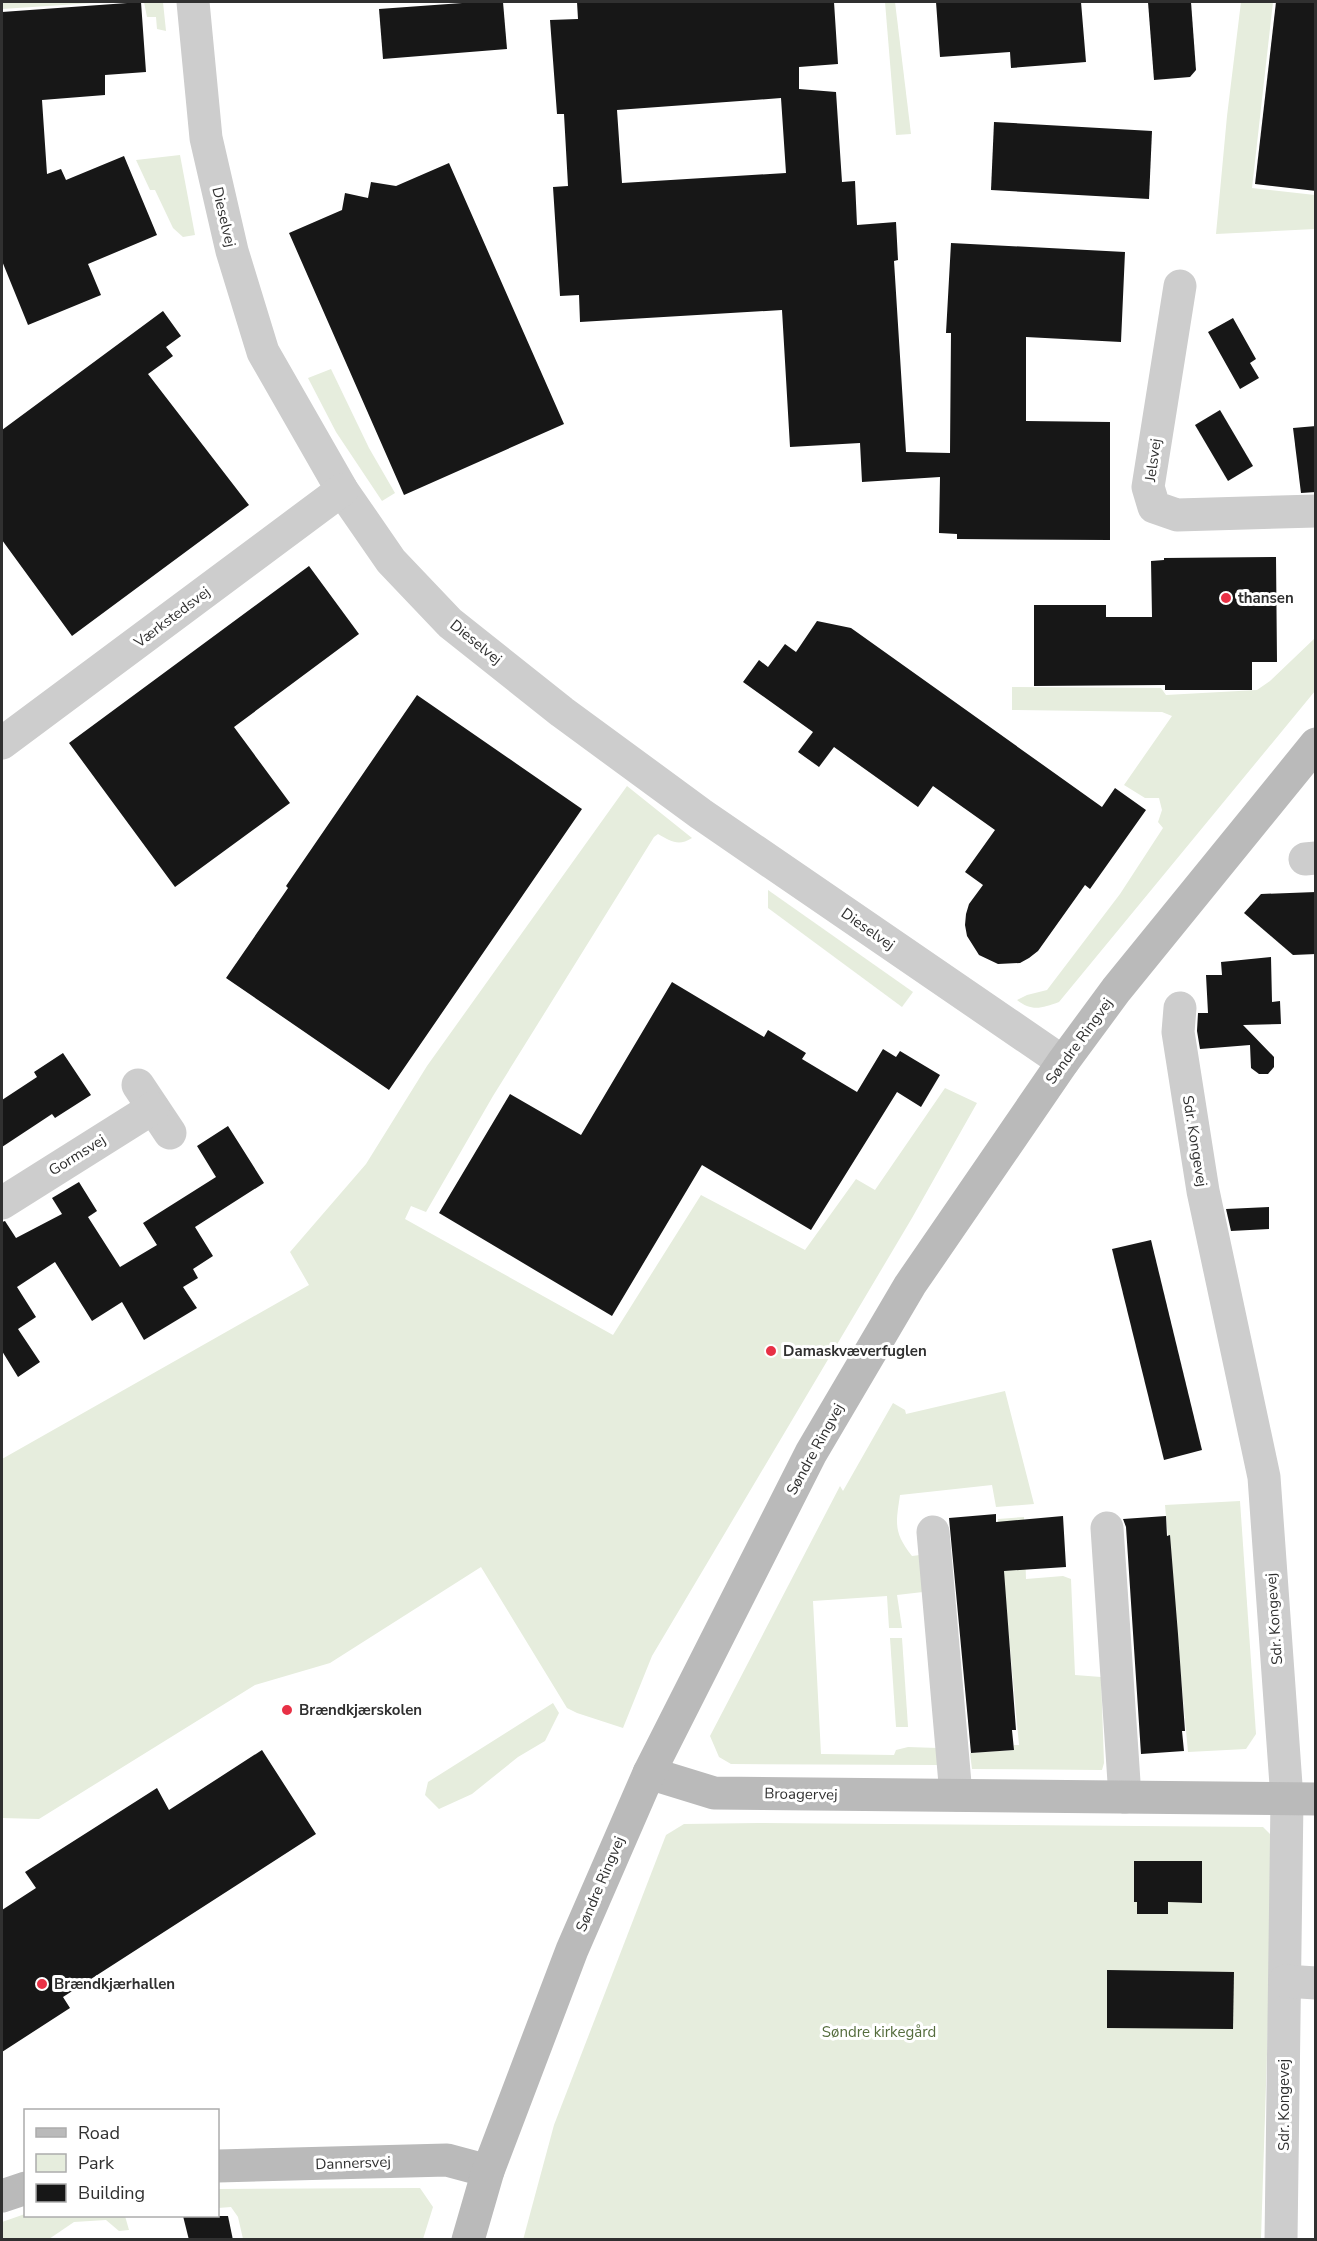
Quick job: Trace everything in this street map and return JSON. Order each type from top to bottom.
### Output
[{"type":"main road","name":"Søndre Ringvej","points":[[468,2240],[488,2171],[572,1950],[649,1773],[811,1453],[910,1285],[1063,1062],[1116,990],[1316,744]]},
{"type":"main road","name":"Broagervej","points":[[649,1773],[714,1793],[1301,1799]]},
{"type":"main road","name":"Dannersvej","points":[[219,2166],[447,2160],[488,2171]]},
{"type":"main road","points":[[2,2196],[24,2189]]},
{"type":"street","name":"Dieselvej","points":[[193,2],[206,138],[232,251],[262,352],[342,490],[391,561],[450,623],[562,712],[701,814],[1063,1062]]},
{"type":"street","name":"Jelsvej","points":[[1180,286],[1148,487],[1154,507],[1177,515],[1316,511]]},
{"type":"street","name":"Værkstedsvej","points":[[2,743],[342,490]]},
{"type":"street","name":"Sdr. Kongevej","points":[[1180,1008],[1178,1032],[1203,1191],[1264,1477],[1301,1799],[1300,1982],[1281,2240]]},
{"type":"street","name":"Gormsvej","points":[[2,1203],[154,1108]]},
{"type":"street","points":[[1107,1528],[1125,1797]]},
{"type":"street","points":[[933,1532],[956,1795]]},
{"type":"green space","points":[[2,2],[108,2],[2,9]]},
{"type":"green space","points":[[144,2],[163,2],[166,31],[157,29],[156,17],[147,17]]},
{"type":"green space","points":[[885,2],[895,2],[911,134],[896,135]]},
{"type":"green space","points":[[1241,2],[1273,2],[1252,188],[1315,195],[1315,229],[1216,234]]},
{"type":"green space","points":[[180,155],[195,235],[183,237],[173,228],[155,190],[150,190],[136,160]]},
{"type":"green space","points":[[331,369],[369,448],[395,493],[382,501],[336,432],[308,378]]},
{"type":"green space","points":[[1315,638],[1315,691],[1059,1002],[1037,1008],[1022,1004],[1017,1000],[1047,990],[1120,894],[1163,828],[1158,822],[1162,810],[1159,798],[1145,798],[1124,785],[1172,716],[1162,712],[1012,710],[1012,687],[1161,688],[1166,695],[1257,690],[1270,681]]},
{"type":"green space","points":[[627,786],[692,838],[679,843],[658,834],[654,837],[493,1096],[426,1212],[411,1206],[405,1219],[613,1335],[701,1195],[805,1250],[856,1179],[875,1190],[945,1088],[977,1103],[912,1218],[652,1656],[623,1728],[567,1708],[481,1567],[330,1663],[255,1685],[39,1819],[2,1818],[2,1459],[309,1285],[290,1252],[366,1164],[427,1066]]},
{"type":"green space","points":[[768,890],[913,992],[902,1007],[768,908]]},
{"type":"green space","points":[[1005,1391],[1034,1504],[996,1507],[992,1485],[900,1495],[897,1527],[912,1556],[920,1555],[923,1592],[897,1595],[902,1628],[889,1628],[887,1596],[813,1601],[821,1754],[894,1755],[896,1750],[908,1747],[938,1748],[938,1765],[731,1764],[719,1757],[710,1736],[840,1486],[843,1491],[893,1403],[905,1410],[906,1414]]},
{"type":"green space","points":[[1240,1501],[1256,1734],[1246,1749],[1188,1752],[1165,1505]]},
{"type":"green space","points":[[1024,1517],[1026,1579],[1063,1576],[1071,1579],[1075,1675],[1101,1677],[1104,1763],[1102,1770],[972,1769],[970,1753],[1013,1750],[1014,1745],[1019,1745],[998,1519]]},
{"type":"green space","points":[[890,1638],[902,1638],[908,1727],[896,1727]]},
{"type":"green space","points":[[553,1703],[559,1713],[545,1741],[518,1757],[472,1794],[439,1809],[425,1795],[428,1782]]},
{"type":"green space","name":"Søndre kirkegård","points":[[684,1824],[1263,1827],[1274,1838],[1261,2239],[523,2240],[554,2125],[666,1835]]},
{"type":"green space","points":[[420,2188],[433,2207],[423,2239],[243,2239],[238,2217],[231,2207],[219,2208],[219,2189]]},
{"type":"green space","points":[[24,2214],[24,2217],[125,2217],[129,2230],[119,2231],[106,2220],[74,2222],[49,2239],[2,2239],[2,2222]]},
{"type":"building","points":[[141,2],[146,72],[105,75],[105,95],[42,100],[47,174],[61,169],[66,180],[124,156],[157,235],[88,264],[101,295],[28,325],[2,261],[2,12]]},
{"type":"building","points":[[503,2],[507,49],[383,59],[379,9]]},
{"type":"building","points":[[577,2],[834,2],[838,64],[799,67],[799,89],[836,92],[842,182],[855,181],[857,225],[896,222],[898,260],[894,261],[906,452],[950,453],[951,333],[946,333],[951,243],[1125,252],[1121,342],[1026,337],[1026,421],[1110,422],[1110,540],[957,539],[957,534],[939,533],[940,477],[862,482],[860,443],[790,447],[782,310],[580,322],[579,295],[560,296],[553,187],[568,186],[564,114],[557,114],[550,20],[578,19]],"holes":[[[781,98],[786,173],[622,183],[617,110]]]},
{"type":"building","points":[[936,2],[1081,2],[1086,62],[1011,68],[1010,52],[940,57]]},
{"type":"building","points":[[1148,2],[1191,2],[1196,70],[1190,77],[1154,80]]},
{"type":"building","points":[[1276,2],[1316,2],[1316,191],[1255,184]]},
{"type":"building","points":[[994,122],[1152,131],[1149,199],[991,190]]},
{"type":"building","points":[[449,163],[564,424],[404,495],[289,233],[342,210],[345,193],[368,198],[371,182],[396,186]]},
{"type":"building","points":[[163,311],[181,336],[166,347],[173,356],[148,374],[249,505],[72,636],[2,540],[2,430]]},
{"type":"building","points":[[1233,318],[1256,359],[1250,363],[1259,378],[1240,389],[1208,332]]},
{"type":"building","points":[[1220,410],[1253,466],[1228,481],[1195,425]]},
{"type":"building","points":[[1316,426],[1316,492],[1301,493],[1293,428]]},
{"type":"building","points":[[1276,557],[1277,662],[1252,662],[1252,690],[1165,690],[1165,685],[1034,686],[1034,605],[1106,605],[1106,617],[1152,617],[1151,561],[1164,560],[1164,558]]},
{"type":"building","points":[[309,566],[359,634],[234,727],[290,803],[175,887],[69,743]]},
{"type":"building","points":[[817,621],[851,628],[1102,807],[1115,788],[1146,810],[1090,889],[1085,885],[1038,951],[1029,958],[1020,963],[998,964],[979,955],[967,936],[965,925],[969,904],[983,885],[965,872],[995,830],[933,786],[918,807],[834,747],[819,767],[798,752],[813,732],[743,682],[759,660],[768,667],[785,644],[796,652]]},
{"type":"building","points":[[417,695],[582,809],[389,1090],[226,978]]},
{"type":"building","points":[[1316,892],[1316,954],[1293,955],[1244,913],[1261,894]]},
{"type":"building","points":[[1271,957],[1272,1002],[1280,1001],[1281,1024],[1243,1025],[1274,1057],[1274,1067],[1268,1074],[1259,1074],[1251,1068],[1250,1045],[1200,1049],[1197,1031],[1198,1013],[1208,1013],[1206,975],[1222,975],[1221,962]]},
{"type":"building","points":[[672,982],[764,1037],[768,1030],[806,1053],[802,1059],[857,1092],[883,1049],[896,1057],[900,1051],[940,1075],[921,1107],[897,1092],[811,1230],[702,1165],[612,1316],[439,1213],[510,1094],[581,1135]]},
{"type":"building","points":[[63,1053],[91,1095],[55,1118],[52,1114],[2,1147],[2,1100],[37,1077],[34,1072]]},
{"type":"building","points":[[228,1126],[264,1183],[195,1227],[213,1256],[193,1269],[198,1278],[183,1287],[197,1308],[144,1340],[122,1302],[92,1321],[55,1262],[17,1287],[36,1317],[18,1329],[40,1362],[18,1377],[2,1351],[2,1222],[5,1221],[16,1238],[62,1214],[52,1198],[79,1182],[97,1211],[88,1217],[120,1267],[157,1245],[143,1223],[216,1177],[197,1146]]},
{"type":"building","points":[[1269,1207],[1269,1229],[1231,1231],[1226,1209]]},
{"type":"building","points":[[1151,1240],[1202,1450],[1164,1460],[1112,1249]]},
{"type":"building","points":[[996,1514],[996,1522],[1063,1516],[1066,1567],[1004,1571],[1016,1730],[1012,1730],[1014,1750],[971,1753],[949,1518]]},
{"type":"building","points":[[1166,1516],[1167,1536],[1170,1535],[1178,1634],[1185,1731],[1182,1731],[1184,1751],[1141,1754],[1126,1527],[1123,1519]]},
{"type":"building","points":[[262,1750],[316,1834],[63,1997],[70,2008],[2,2052],[2,1910],[36,1888],[25,1872],[157,1788],[169,1810]]},
{"type":"building","points":[[1134,1861],[1202,1861],[1202,1903],[1168,1902],[1168,1914],[1137,1914],[1137,1902],[1134,1902]]},
{"type":"building","points":[[1107,1970],[1234,1972],[1233,2029],[1107,2028]]},
{"type":"building","points":[[228,2216],[233,2240],[189,2240],[183,2217]]},
{"type":"place","name":"thansen","points":[[1226,598]]},
{"type":"place","name":"Damaskvæverfuglen","points":[[771,1351]]},
{"type":"place","name":"Brændkjærskolen","points":[[287,1710]]},
{"type":"place","name":"Brændkjærhallen","points":[[42,1984]]}]
